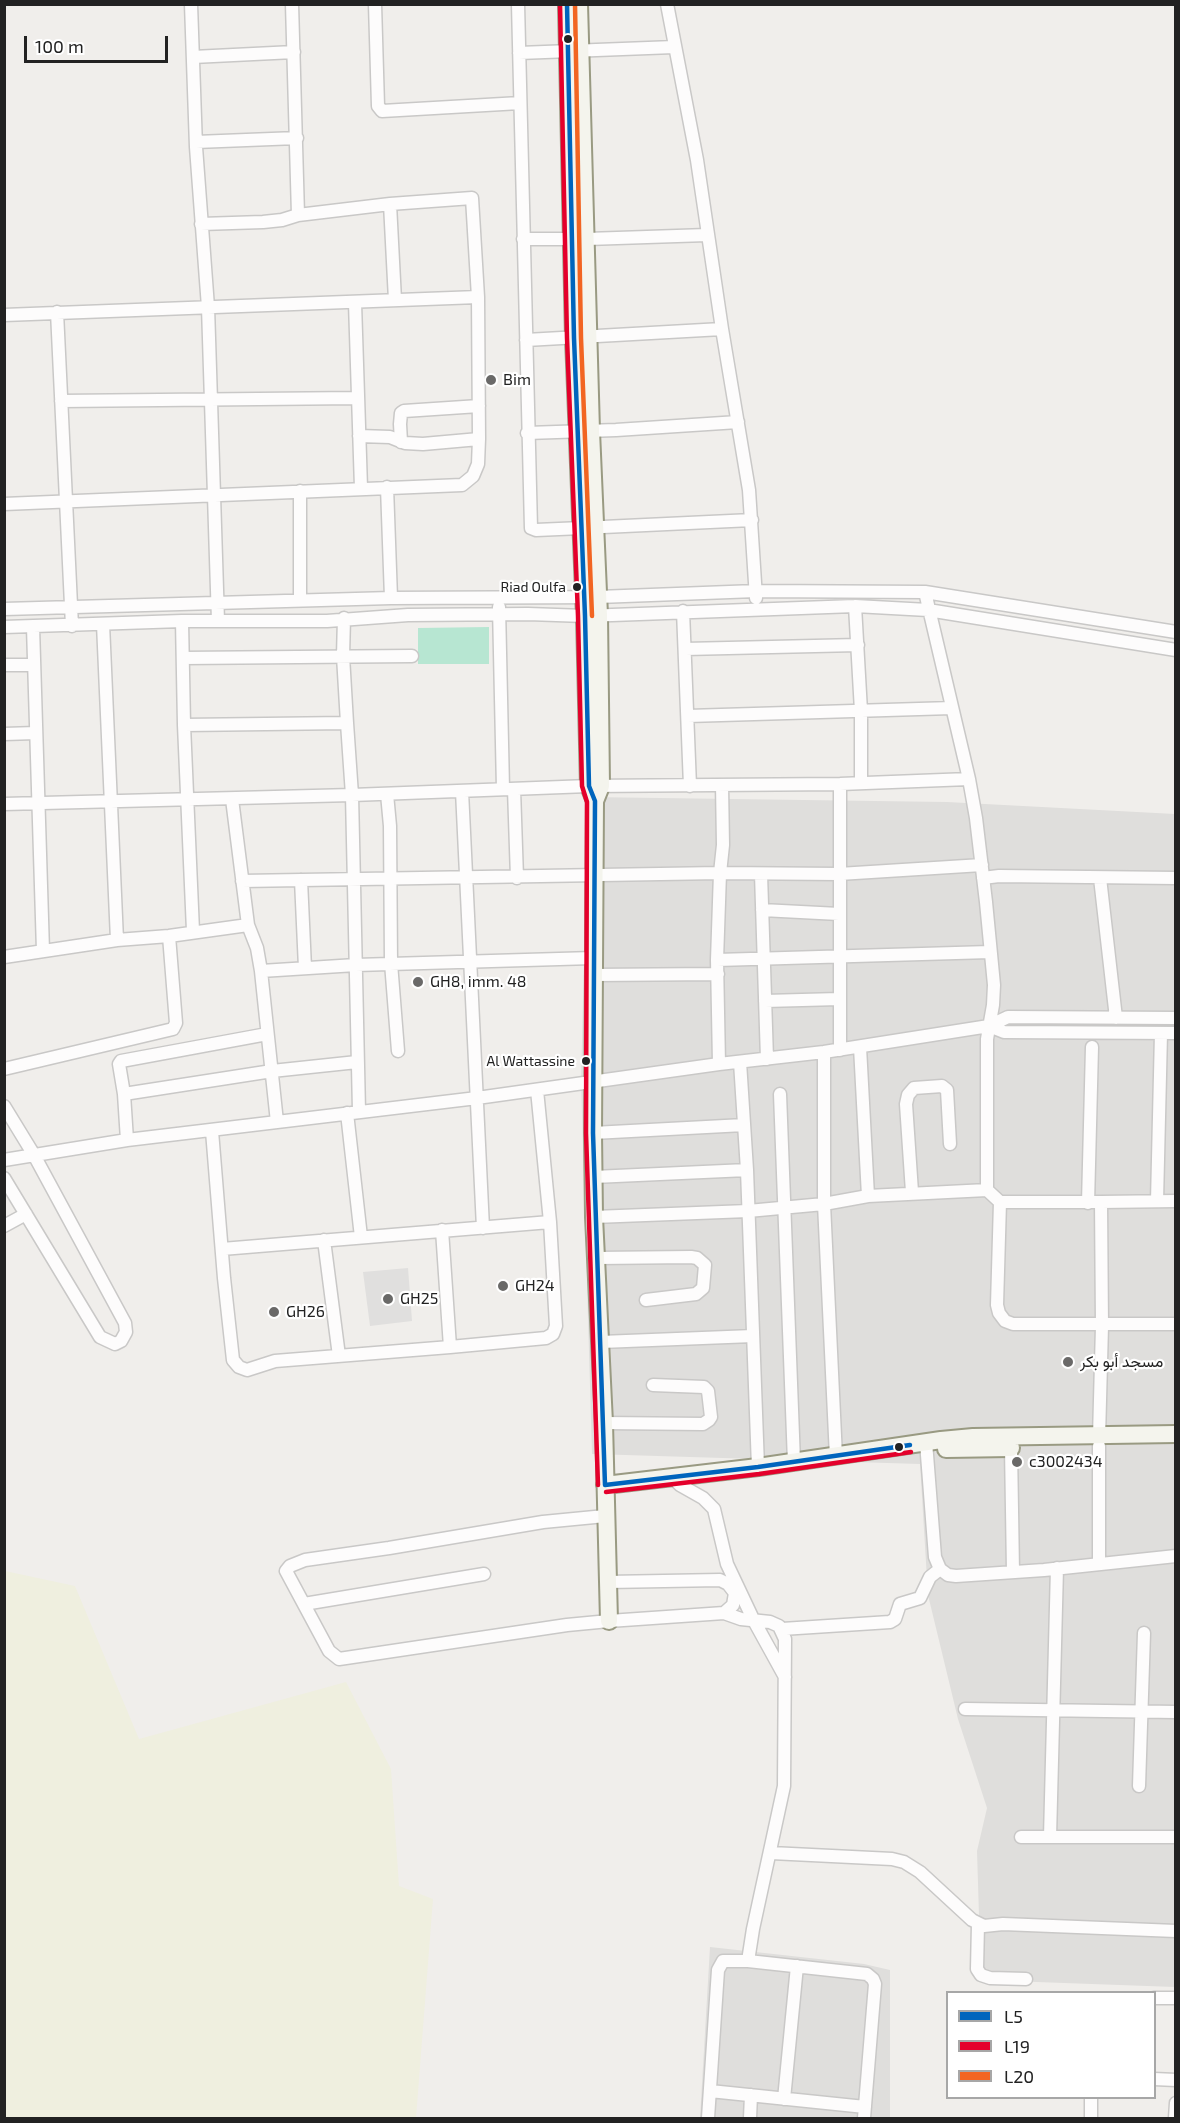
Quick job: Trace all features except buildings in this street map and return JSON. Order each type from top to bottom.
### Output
[{"type":"street","points":[[191,4],[196,142],[208,307],[218,621]]},
{"type":"street","points":[[292,4],[298,214]]},
{"type":"street","points":[[375,4],[378,106],[382,111],[520,103]]},
{"type":"street","points":[[518,4],[531,528],[536,530],[752,520]]},
{"type":"street","points":[[567,4],[575,51]]},
{"type":"street","points":[[579,4],[575,51],[595,791],[594,1217],[601,1342],[609,1621]]},
{"type":"street","points":[[667,4],[697,160],[707,236],[738,422],[752,520],[757,608]]},
{"type":"street","points":[[519,53],[674,47]]},
{"type":"street","points":[[193,57],[294,52]]},
{"type":"street","points":[[196,142],[297,138]]},
{"type":"street","points":[[4,504],[462,484],[468,481],[476,471],[480,439],[478,297],[472,198],[298,214],[282,220],[263,222],[201,224]]},
{"type":"street","points":[[390,204],[395,300]]},
{"type":"street","points":[[524,238],[707,236]]},
{"type":"street","points":[[4,315],[478,297]]},
{"type":"street","points":[[355,303],[361,489]]},
{"type":"street","points":[[57,312],[72,626]]},
{"type":"street","points":[[525,340],[722,329]]},
{"type":"street","points":[[61,401],[357,398]]},
{"type":"street","points":[[401,442],[401,413],[404,411],[479,406]]},
{"type":"street","points":[[527,434],[738,422]]},
{"type":"street","points":[[359,436],[390,437],[401,442],[423,444],[480,439]]},
{"type":"street","points":[[387,487],[391,598]]},
{"type":"street","points":[[300,491],[300,600]]},
{"type":"street","points":[[4,609],[391,598],[591,597],[756,591],[926,592],[1176,632]]},
{"type":"street","points":[[926,592],[928,610],[969,778],[976,818],[994,985],[987,1039],[987,1190]]},
{"type":"street","points":[[498,598],[508,789],[517,878]]},
{"type":"street","points":[[855,606],[861,711],[861,783]]},
{"type":"street","points":[[4,627],[182,621],[327,621],[408,615],[592,616],[855,606],[928,610],[1176,650]]},
{"type":"street","points":[[684,611],[690,786]]},
{"type":"street","points":[[344,618],[352,795],[356,965],[357,1062],[353,1112],[361,1237]]},
{"type":"street","points":[[1100,637],[1102,620]]},
{"type":"street","points":[[182,621],[193,931]]},
{"type":"street","points":[[102,624],[117,940]]},
{"type":"street","points":[[33,627],[43,951]]},
{"type":"street","points":[[685,649],[858,645]]},
{"type":"street","points":[[183,658],[412,656]]},
{"type":"street","points":[[4,665],[34,665]]},
{"type":"street","points":[[688,716],[952,708]]},
{"type":"street","points":[[184,725],[347,723]]},
{"type":"street","points":[[4,734],[36,733]]},
{"type":"street","points":[[4,804],[508,789],[595,791],[969,778]]},
{"type":"street","points":[[840,784],[838,956],[840,1050]]},
{"type":"street","points":[[719,1064],[717,960],[723,845],[722,785]]},
{"type":"street","points":[[462,791],[483,1228]]},
{"type":"street","points":[[387,794],[390,826],[391,963],[398,1051]]},
{"type":"street","points":[[232,799],[248,925],[261,971],[277,1122]]},
{"type":"street","points":[[242,881],[594,877],[720,873],[982,872],[999,876],[1176,878]]},
{"type":"street","points":[[761,874],[767,1059]]},
{"type":"street","points":[[1100,878],[1116,1018]]},
{"type":"street","points":[[301,880],[305,968]]},
{"type":"street","points":[[762,910],[839,914]]},
{"type":"street","points":[[4,957],[117,940],[169,936],[248,925]]},
{"type":"street","points":[[4,1069],[173,1029],[176,1023],[169,936]]},
{"type":"street","points":[[717,960],[990,952]]},
{"type":"street","points":[[261,971],[470,961],[718,974]]},
{"type":"street","points":[[765,1001],[839,999]]},
{"type":"street","points":[[4,1160],[127,1140],[477,1098],[719,1064],[840,1050],[989,1026],[1008,1017],[1176,1018]]},
{"type":"street","points":[[989,1026],[1004,1032],[1176,1033]]},
{"type":"street","points":[[1157,1201],[1161,1033]]},
{"type":"street","points":[[127,1140],[124,1094],[119,1064],[122,1061],[267,1034]]},
{"type":"street","points":[[860,1047],[868,1196]]},
{"type":"street","points":[[1092,1047],[1095,1202],[1102,1326],[1099,1564]]},
{"type":"street","points":[[824,1052],[824,1204],[836,1456]]},
{"type":"street","points":[[124,1094],[272,1071],[357,1062]]},
{"type":"street","points":[[740,1062],[747,1170],[758,1467]]},
{"type":"street","points":[[912,1192],[906,1104],[908,1095],[914,1088],[942,1086],[947,1090],[950,1144]]},
{"type":"street","points":[[212,1131],[233,1360],[237,1365],[247,1370],[275,1361],[546,1338],[553,1334],[556,1326],[550,1221],[537,1090]]},
{"type":"street","points":[[780,1094],[794,1462]]},
{"type":"street","points":[[4,1106],[34,1155],[124,1323],[126,1332],[121,1341],[115,1344],[100,1337],[4,1178]]},
{"type":"street","points":[[593,1133],[744,1125]]},
{"type":"street","points":[[594,1177],[747,1170]]},
{"type":"street","points":[[594,1217],[748,1211],[912,1192],[987,1190],[1000,1202],[1176,1201]]},
{"type":"street","points":[[1000,1202],[997,1305],[1001,1318],[1013,1324],[1102,1326],[1176,1324]]},
{"type":"street","points":[[4,1226],[26,1214]]},
{"type":"street","points":[[222,1249],[550,1221]]},
{"type":"street","points":[[442,1230],[450,1347]]},
{"type":"street","points":[[324,1240],[339,1356]]},
{"type":"street","points":[[597,1258],[691,1257],[701,1260],[705,1265],[703,1288],[696,1294],[646,1300]]},
{"type":"street","points":[[601,1342],[753,1336]]},
{"type":"street","points":[[604,1423],[703,1424],[707,1423],[711,1417],[708,1391],[704,1387],[653,1385]]},
{"type":"street","points":[[921,1445],[1011,1448],[1176,1434]]},
{"type":"street","points":[[605,1485],[758,1467],[974,1437],[1176,1445]]},
{"type":"street","points":[[921,1445],[935,1557],[940,1569],[948,1575],[1013,1572],[1176,1556]]},
{"type":"street","points":[[1011,1448],[1013,1572]]},
{"type":"street","points":[[672,1477],[680,1485],[704,1498],[714,1509],[728,1564],[753,1619],[786,1678]]},
{"type":"street","points":[[605,1516],[543,1522],[295,1563],[287,1569],[287,1576],[329,1651],[335,1657],[344,1659],[567,1624],[724,1613],[741,1619],[770,1622],[782,1629],[890,1623],[895,1619],[900,1604],[920,1598],[930,1577],[940,1569]]},
{"type":"street","points":[[1050,1837],[1057,1568]]},
{"type":"street","points":[[303,1604],[484,1574]]},
{"type":"street","points":[[608,1582],[720,1580],[728,1584],[735,1593],[733,1605],[724,1613]]},
{"type":"street","points":[[748,1961],[784,1786],[786,1678],[785,1639],[782,1629]]},
{"type":"street","points":[[1139,1786],[1144,1633]]},
{"type":"street","points":[[965,1708],[1176,1712]]},
{"type":"street","points":[[1021,1837],[1176,1837]]},
{"type":"street","points":[[771,1853],[892,1859],[904,1862],[920,1872],[978,1924],[990,1927],[1003,1924],[1176,1931]]},
{"type":"street","points":[[978,1924],[977,1969],[981,1974],[990,1978],[1026,1978]]},
{"type":"street","points":[[708,2118],[719,1966],[723,1961],[748,1961],[867,1974],[873,1979],[875,1984],[864,2113],[784,2099],[710,2091]]},
{"type":"street","points":[[784,2099],[797,1966]]},
{"type":"street","points":[[1156,1998],[1176,1998]]},
{"type":"street","points":[[1156,2079],[1176,2080]]},
{"type":"street","points":[[750,2118],[751,2095]]},
{"type":"street","points":[[1091,2099],[1091,2118]]},
{"type":"street","points":[[1175,2118],[1176,2103]]},
{"type":"shaded area","points":[[588,797],[947,802],[1175,814],[1175,1987],[981,1980],[977,1851],[987,1808],[958,1719],[928,1595],[920,1464],[592,1454],[581,1081]]},
{"type":"shaded area","points":[[408,1268],[412,1321],[370,1326],[363,1272]]},
{"type":"shaded area","points":[[710,1947],[864,1964],[890,1970],[890,2118],[700,2118]]},
{"type":"green space","points":[[489,627],[489,664],[418,664],[418,628]]},
{"type":"green space","points":[[5,1571],[75,1586],[139,1739],[346,1682],[391,1769],[399,1886],[433,1899],[416,2118],[5,2118]]},
{"type":"transit line","name":"L19","points":[[560,4],[567,338],[582,786],[587,802],[586,1133],[598,1485]]},
{"type":"transit line","name":"L5","points":[[567,4],[574,338],[589,786],[595,801],[593,1133],[605,1485]]},
{"type":"transit line","name":"L20","points":[[575,4],[581,338],[592,616]]},
{"type":"transit line","name":"L5","points":[[605,1485],[758,1467],[910,1445]]},
{"type":"transit line","name":"L19","points":[[606,1492],[759,1474],[911,1452]]},
{"type":"place","name":"Bim","points":[[491,380]]},
{"type":"place","name":"Riad Oulfa","points":[[577,587]]},
{"type":"place","name":"GH8, imm. 48","points":[[418,982]]},
{"type":"place","name":"Al Wattassine","points":[[586,1061]]},
{"type":"place","name":"GH24","points":[[503,1286]]},
{"type":"place","name":"GH25","points":[[388,1299]]},
{"type":"place","name":"GH26","points":[[274,1312]]},
{"type":"place","name":"مسجد أبو بكر","points":[[1068,1362]]},
{"type":"place","name":"c3002434","points":[[1017,1462]]}]
